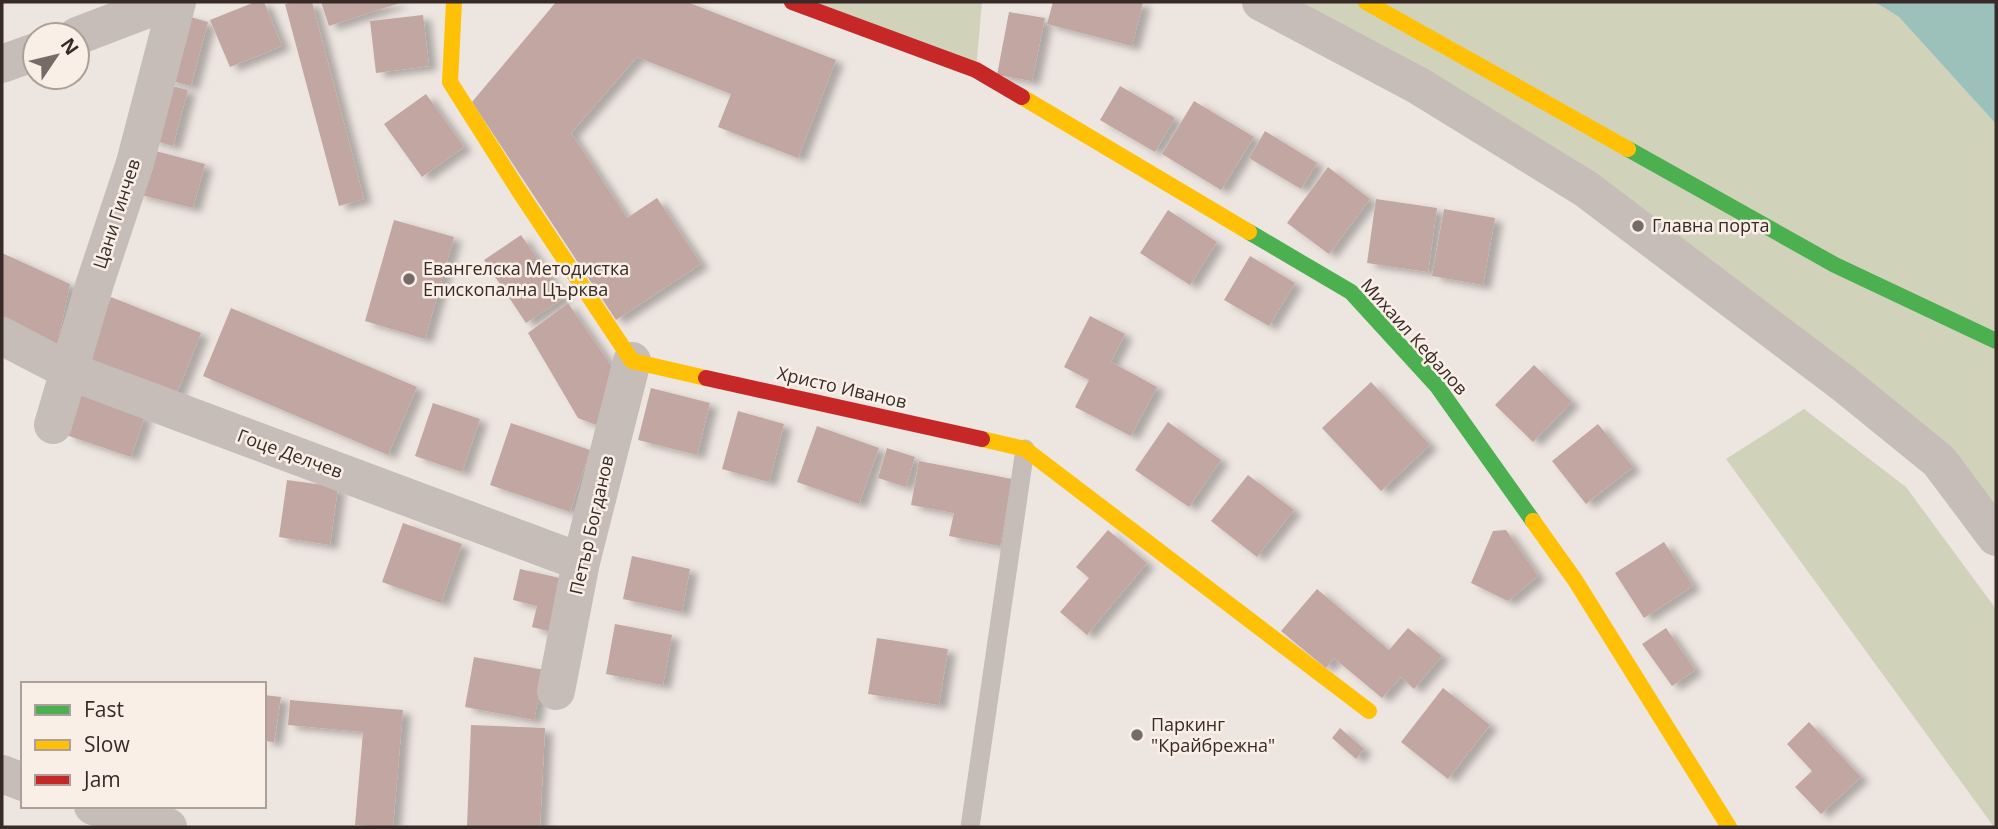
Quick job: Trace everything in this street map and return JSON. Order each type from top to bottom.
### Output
[{"type":"street","points":[[91,31],[166,2]]},
{"type":"street","name":"Цани Гинчев","points":[[53,425],[95,283],[135,163],[177,2]]},
{"type":"street","points":[[454,2],[450,82],[632,360]]},
{"type":"street","name":"Михаил Кефалов","points":[[792,2],[976,70],[1351,292],[1437,386],[1575,580],[1729,827]]},
{"type":"street","points":[[1261,2],[1419,86],[1586,189],[1843,383],[1939,461],[1996,537]]},
{"type":"street","points":[[1366,2],[1835,265],[1996,341]]},
{"type":"street","points":[[2,64],[21,57]]},
{"type":"street","name":"Гоце Делчев","points":[[2,336],[69,371],[581,562]]},
{"type":"street","name":"Христо Иванов","points":[[632,360],[1026,449],[1369,711]]},
{"type":"street","name":"Петър Богданов","points":[[556,691],[581,562],[632,360]]},
{"type":"street","points":[[2,774],[21,781]]},
{"type":"street","points":[[99,808],[139,822],[168,827]]},
{"type":"lane","points":[[970,827],[1026,449]]},
{"type":"green space","points":[[792,2],[982,2],[976,70]]},
{"type":"green space","points":[[1259,2],[1875,2],[1899,17],[1996,124],[1996,523],[1588,200]]},
{"type":"green space","points":[[1804,409],[1906,487],[1996,609],[1996,827],[1726,459]]},
{"type":"water","points":[[1875,2],[1996,2],[1996,124],[1899,17]]},
{"type":"building","points":[[255,2],[264,2],[282,46],[230,67],[210,20]]},
{"type":"building","points":[[312,2],[364,199],[339,206],[285,4]]},
{"type":"building","points":[[321,2],[403,2],[329,26]]},
{"type":"building","points":[[556,2],[687,2],[836,60],[798,158],[718,127],[731,94],[637,57],[571,133],[627,218],[657,198],[701,264],[616,320],[472,102]]},
{"type":"building","points":[[1053,2],[1143,2],[1132,46],[1047,24]]},
{"type":"building","points":[[1009,12],[1045,18],[1032,81],[997,75]]},
{"type":"building","points":[[183,15],[208,22],[191,86],[165,79]]},
{"type":"building","points":[[423,15],[429,66],[376,73],[370,21]]},
{"type":"building","points":[[164,84],[188,90],[173,146],[149,139]]},
{"type":"building","points":[[1120,86],[1175,118],[1155,152],[1100,120]]},
{"type":"building","points":[[426,94],[464,147],[422,177],[384,124]]},
{"type":"building","points":[[1194,101],[1254,137],[1221,190],[1162,154]]},
{"type":"building","points":[[1265,131],[1317,163],[1301,189],[1249,158]]},
{"type":"building","points":[[148,149],[205,164],[193,208],[137,194]]},
{"type":"building","points":[[1328,167],[1370,199],[1329,254],[1287,223]]},
{"type":"building","points":[[1376,199],[1437,208],[1428,272],[1367,263]]},
{"type":"building","points":[[1444,209],[1495,218],[1483,285],[1432,276]]},
{"type":"building","points":[[1168,210],[1217,242],[1190,285],[1140,253]]},
{"type":"building","name":"Евангелска Методистка Епископална Църква","points":[[394,220],[454,237],[425,339],[365,321]]},
{"type":"building","points":[[521,235],[564,298],[526,323],[484,260]]},
{"type":"building","points":[[2,253],[70,284],[57,346],[2,318]]},
{"type":"building","points":[[1250,256],[1295,283],[1269,326],[1224,300]]},
{"type":"building","points":[[111,297],[201,333],[175,398],[85,361]]},
{"type":"building","points":[[568,303],[614,370],[607,429],[578,418],[528,333]]},
{"type":"building","points":[[231,308],[417,387],[388,455],[203,376]]},
{"type":"building","points":[[1090,316],[1125,334],[1111,362],[1157,387],[1131,436],[1075,407],[1089,380],[1064,367]]},
{"type":"building","points":[[1534,365],[1572,402],[1533,442],[1495,405]]},
{"type":"building","points":[[1371,382],[1430,445],[1381,491],[1322,428]]},
{"type":"building","points":[[651,388],[710,403],[697,455],[638,440]]},
{"type":"building","points":[[79,394],[145,416],[131,457],[66,435]]},
{"type":"building","points":[[433,403],[480,419],[462,472],[415,456]]},
{"type":"building","points":[[738,411],[784,424],[769,482],[722,469]]},
{"type":"building","points":[[1168,422],[1221,460],[1189,507],[1135,470]]},
{"type":"building","points":[[511,423],[590,450],[570,512],[490,485]]},
{"type":"building","points":[[1598,424],[1633,467],[1586,504],[1552,461]]},
{"type":"building","points":[[817,426],[879,448],[859,504],[797,482]]},
{"type":"building","points":[[887,448],[915,457],[906,487],[878,478]]},
{"type":"building","points":[[919,461],[1012,479],[1000,546],[949,536],[954,513],[911,505]]},
{"type":"building","points":[[1248,475],[1294,510],[1257,557],[1211,521]]},
{"type":"building","points":[[287,480],[338,487],[330,545],[279,537]]},
{"type":"building","points":[[403,523],[462,544],[441,603],[382,582]]},
{"type":"building","points":[[1108,530],[1147,563],[1087,635],[1060,612],[1089,578],[1076,567]]},
{"type":"building","points":[[1506,530],[1538,576],[1508,601],[1471,583],[1493,531]]},
{"type":"building","points":[[1664,542],[1693,586],[1644,618],[1615,573]]},
{"type":"building","points":[[632,556],[690,569],[682,612],[623,599]]},
{"type":"building","points":[[520,569],[573,581],[560,634],[532,627],[537,606],[513,600]]},
{"type":"building","points":[[1317,589],[1389,650],[1408,628],[1442,656],[1414,689],[1401,677],[1382,698],[1334,658],[1326,668],[1281,631]]},
{"type":"building","points":[[615,624],[672,635],[663,685],[606,674]]},
{"type":"building","points":[[1666,628],[1695,670],[1672,686],[1642,644]]},
{"type":"building","points":[[877,638],[948,649],[939,705],[868,694]]},
{"type":"building","points":[[474,657],[544,670],[534,720],[465,707]]},
{"type":"building","points":[[1443,688],[1490,725],[1448,779],[1401,742]]},
{"type":"building","points":[[266,695],[281,697],[274,742],[266,741]]},
{"type":"building","points":[[290,700],[403,710],[393,827],[355,825],[363,732],[288,725]]},
{"type":"building","points":[[1809,722],[1861,777],[1821,814],[1795,787],[1812,771],[1787,744]]},
{"type":"building","points":[[471,725],[545,728],[540,827],[467,827]]},
{"type":"building","points":[[1340,728],[1364,749],[1356,759],[1332,738]]},
{"type":"traffic: fast","points":[[1628,149],[1835,265],[1996,341]]},
{"type":"traffic: fast","points":[[1249,232],[1351,292],[1437,386],[1533,521]]},
{"type":"traffic: slow","points":[[454,2],[450,82],[632,361],[706,378]]},
{"type":"traffic: slow","points":[[1366,2],[1628,149]]},
{"type":"traffic: slow","points":[[1022,97],[1249,232]]},
{"type":"traffic: slow","points":[[982,439],[1025,449],[1369,711]]},
{"type":"traffic: slow","points":[[1533,521],[1575,580],[1729,827]]},
{"type":"traffic: jam","points":[[792,2],[976,70],[1022,97]]},
{"type":"traffic: jam","points":[[706,378],[982,439]]},
{"type":"place","name":"Главна порта","points":[[1638,226]]},
{"type":"place","name":"Евангелска Методистка Епископална Църква","points":[[409,279]]},
{"type":"place","name":"Паркинг \"Крайбрежна\"","points":[[1137,735]]}]
